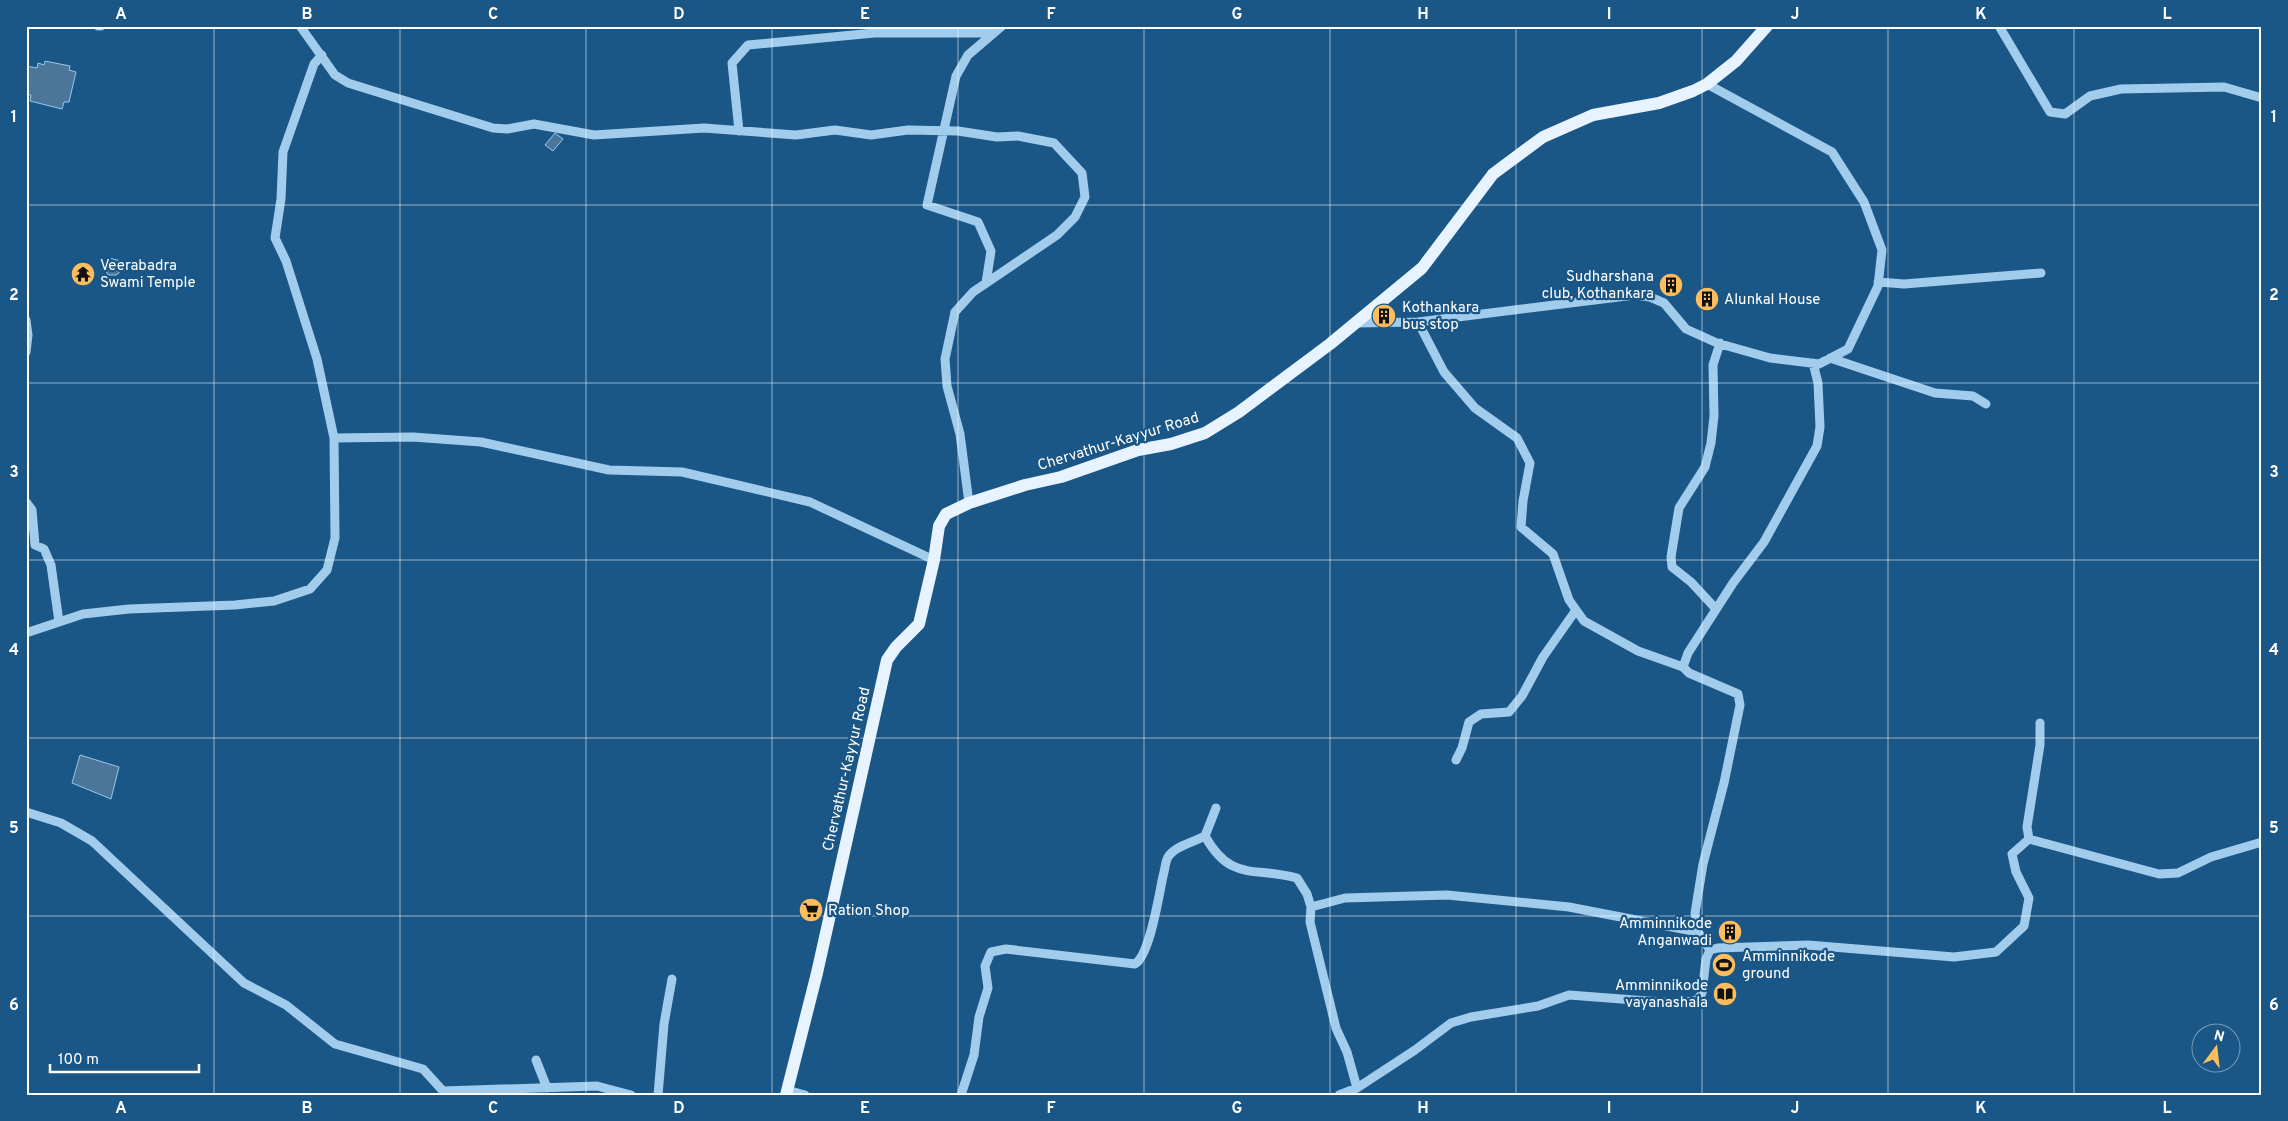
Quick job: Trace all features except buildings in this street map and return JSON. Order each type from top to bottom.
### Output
[{"type":"main road","name":"Chervathur-Kayyur Road","points":[[787,1092],[818,973],[887,660],[896,646],[920,624],[934,560],[939,526],[946,514],[969,503],[1025,485],[1061,477],[1138,450],[1171,444],[1205,433],[1239,412],[1356,323],[1422,268],[1493,174],[1543,137],[1593,115],[1659,103],[1682,96],[1707,84],[1736,61],[1767,26]]},
{"type":"street","points":[[300,26],[303,33],[322,55],[335,75],[348,83],[493,128],[507,129],[534,124],[594,135],[624,132],[660,132],[689,128],[796,135],[835,130],[871,135],[908,130],[965,132],[997,137],[1018,136],[1054,143],[1082,173],[1085,196],[1075,217],[1056,235],[974,292],[955,312],[945,359],[948,386],[960,434],[969,503]]},
{"type":"street","points":[[986,283],[991,251],[978,222],[927,205],[956,76],[968,55],[1002,26]]},
{"type":"street","points":[[1999,26],[2050,112],[2065,114],[2090,96],[2121,89],[2224,87],[2262,98]]},
{"type":"street","points":[[739,131],[732,63],[748,45],[874,33],[994,34]]},
{"type":"street","points":[[26,633],[83,614],[129,609],[235,605],[274,601],[310,589],[327,570],[334,538],[334,438],[317,359],[286,261],[275,238],[281,199],[283,152],[314,64],[322,55]]},
{"type":"street","points":[[1356,323],[1418,322],[1635,295],[1650,297],[1664,303],[1686,329],[1720,343],[1770,358],[1819,364],[1848,349],[1878,282],[1882,250],[1864,202],[1832,152],[1707,84]]},
{"type":"street","points":[[1878,282],[1904,284],[2041,273]]},
{"type":"street","points":[[26,320],[28,335],[26,352]]},
{"type":"street","points":[[1418,322],[1444,372],[1475,408],[1517,438],[1530,463],[1523,500],[1521,527],[1553,554],[1569,600],[1584,622],[1625,645],[1683,667],[1689,673],[1738,694],[1740,705],[1724,784],[1703,864],[1695,913],[1698,932],[1710,950]]},
{"type":"street","points":[[1716,609],[1691,582],[1672,567],[1671,557],[1679,508],[1705,467],[1714,416],[1713,365],[1720,343]]},
{"type":"street","points":[[1830,358],[1935,393],[1974,396],[1986,404]]},
{"type":"street","points":[[1683,667],[1688,653],[1716,609],[1764,542],[1817,446],[1820,427],[1818,383],[1813,363]]},
{"type":"street","points":[[334,438],[413,437],[481,442],[610,470],[682,472],[810,502],[934,560]]},
{"type":"street","points":[[26,502],[32,510],[35,545],[44,549],[51,565],[59,622]]},
{"type":"street","points":[[1456,760],[1462,748],[1469,722],[1482,714],[1509,712],[1522,696],[1543,657],[1576,610]]},
{"type":"street","points":[[2029,839],[2027,827],[2040,745],[2040,723]]},
{"type":"street","points":[[961,1095],[974,1056],[979,1017],[988,988],[985,966],[991,952],[1006,949],[1135,964],[1140,961],[1149,944],[1154,913],[1168,858],[1175,850],[1205,836],[1216,808]]},
{"type":"street","points":[[26,812],[61,823],[92,841],[244,984],[286,1005],[335,1044],[423,1069],[443,1091],[597,1086],[632,1095]]},
{"type":"street","points":[[1205,836],[1215,853],[1230,866],[1265,874],[1276,872],[1297,878],[1307,894],[1311,908],[1310,922],[1336,1028],[1347,1052],[1358,1088]]},
{"type":"street","points":[[1710,950],[1718,948],[1808,945],[1954,957],[1996,952],[2024,926],[2028,898],[2016,872],[2012,854],[2029,839]]},
{"type":"street","points":[[2029,839],[2159,874],[2178,873],[2211,857],[2262,842]]},
{"type":"street","points":[[1311,908],[1345,898],[1446,895],[1569,907],[1698,932]]},
{"type":"street","points":[[1339,1095],[1358,1088],[1415,1050],[1451,1023],[1471,1017],[1538,1006],[1569,995],[1674,1003],[1694,1001],[1702,993],[1706,959],[1710,950]]},
{"type":"street","points":[[658,1095],[664,1024],[672,980]]},
{"type":"street","points":[[536,1060],[547,1088]]},
{"type":"street","points":[[787,1092],[804,1095]]},
{"type":"water","points":[[45,61],[70,66],[69,70],[76,72],[69,102],[64,102],[62,109],[30,101],[31,95],[26,94],[26,66],[37,68],[38,63],[44,65]]},
{"type":"water","points":[[555,133],[563,139],[553,151],[545,145]]},
{"type":"water","points":[[109,258],[121,261],[119,273],[116,275],[108,275],[106,271]]},
{"type":"water","points":[[80,755],[119,767],[111,799],[72,783]]},
{"type":"place","name":"Veerabadra Swami Temple","points":[[83,274]]},
{"type":"place","name":"Sudharshana club, Kothankara","points":[[1671,285]]},
{"type":"place","name":"Alunkal House","points":[[1707,299]]},
{"type":"place","name":"Kothankara bus stop","points":[[1384,316]]},
{"type":"place","name":"Ration Shop","points":[[811,910]]},
{"type":"place","name":"Amminnikode Anganwadi","points":[[1730,932]]},
{"type":"place","name":"Amminnikode ground","points":[[1724,965]]},
{"type":"place","name":"Amminnikode vayanashala","points":[[1725,994]]}]
